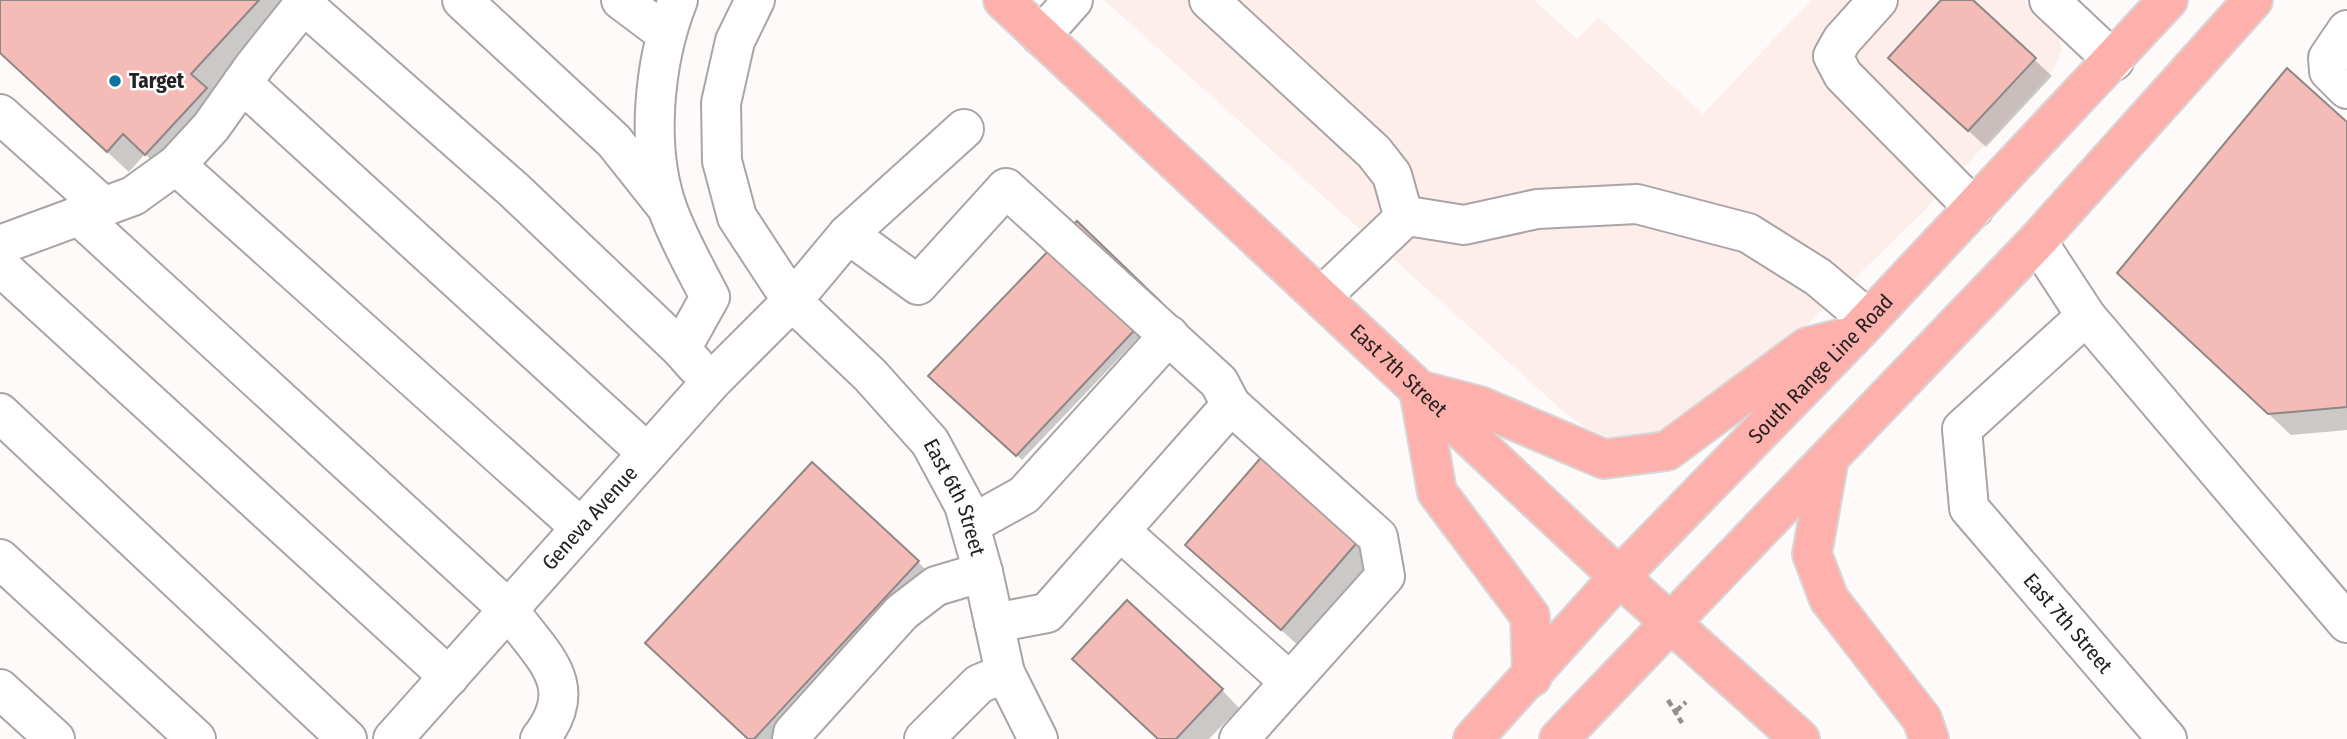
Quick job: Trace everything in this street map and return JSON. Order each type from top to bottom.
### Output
[{"type":"main road","name":"East 7th Street","points":[[1003,0],[1669,624],[1800,739]]},
{"type":"main road","name":"South Range Line Road","points":[[1473,739],[1532,677],[1619,577],[1860,328],[2114,61],[2168,0]]},
{"type":"main road","points":[[1559,739],[2037,241],[2253,0]]},
{"type":"main road","points":[[1532,677],[1530,616],[1437,492],[1419,390],[1480,406],[1604,459],[1667,452],[1807,347],[1860,328]]},
{"type":"main road","points":[[1829,458],[1812,554],[1829,599],[1922,719],[1929,739]]},
{"type":"street","points":[[462,0],[614,141],[667,208],[710,297],[681,348]]},
{"type":"street","points":[[621,0],[671,17],[657,92],[656,149],[667,208]]},
{"type":"street","points":[[755,0],[735,41],[721,103],[722,161],[737,218],[792,301]]},
{"type":"street","points":[[1041,36],[1073,0]]},
{"type":"street","points":[[1209,0],[1374,152],[1392,175],[1404,218]]},
{"type":"street","points":[[1878,0],[1842,40],[1833,55],[1843,75],[1974,208]]},
{"type":"street","points":[[2049,0],[2114,61]]},
{"type":"street","points":[[0,245],[133,196],[176,165],[211,127],[305,2],[514,190],[681,348],[710,382]]},
{"type":"street","points":[[2347,30],[2328,58],[2329,71],[2347,89]]},
{"type":"street","points":[[242,83],[648,453]]},
{"type":"street","points":[[0,114],[91,211],[509,610],[561,688],[556,714],[540,739]]},
{"type":"street","name":"Geneva Avenue","points":[[393,739],[710,382],[792,301],[848,234],[964,129]]},
{"type":"street","points":[[176,165],[581,528]]},
{"type":"street","points":[[848,234],[918,285],[1006,188],[1169,335],[1219,382],[1231,405],[1378,537],[1385,576],[1239,739]]},
{"type":"street","points":[[1321,297],[1404,218],[1414,217],[1464,225],[1537,209],[1637,204],[1748,233],[1818,277],[1860,328]]},
{"type":"street","points":[[2037,241],[2086,316],[2347,623]]},
{"type":"street","points":[[0,266],[449,677]]},
{"type":"street","name":"East 6th Street","points":[[792,301],[870,375],[930,442],[964,505],[983,572],[1005,673],[1038,739]]},
{"type":"street","name":"East 7th Street","points":[[2086,316],[1962,429],[1969,508],[2166,739]]},
{"type":"street","points":[[970,525],[1024,495],[1169,335]]},
{"type":"street","points":[[994,623],[1047,613],[1231,405]]},
{"type":"street","points":[[0,413],[347,739]]},
{"type":"street","points":[[1120,531],[1290,682]]},
{"type":"street","points":[[0,559],[196,739]]},
{"type":"street","points":[[792,739],[793,733],[902,612],[936,586],[983,572]]},
{"type":"street","points":[[924,739],[979,684],[1005,673]]},
{"type":"street","points":[[0,689],[55,739]]},
{"type":"path","points":[[1668,700],[1682,723]]},
{"type":"path","points":[[1676,711],[1686,702]]},
{"type":"shaded area","points":[[1104,0],[1534,0],[1577,39],[1598,17],[1703,114],[1811,0],[2022,0],[2051,27],[2059,38],[2062,50],[2052,72],[1926,209],[1804,328],[1670,429],[1653,436],[1617,440],[1587,429],[1563,411]]},
{"type":"building","name":"Target","points":[[0,0],[259,0],[191,74],[207,88],[145,155],[123,134],[107,152],[0,53]]},
{"type":"building","points":[[1941,0],[1973,0],[2036,58],[1968,131],[1888,58]]},
{"type":"building","points":[[2287,68],[2347,122],[2347,407],[2268,414],[2117,273]]},
{"type":"building","points":[[1077,221],[1161,302],[1016,456],[928,376]]},
{"type":"building","points":[[1265,453],[1361,538],[1281,630],[1185,545]]},
{"type":"building","points":[[812,462],[919,561],[754,739],[748,739],[645,643]]},
{"type":"building","points":[[1127,600],[1223,689],[1176,739],[1158,739],[1072,659]]},
{"type":"place","name":"Target","points":[[115,81]]}]
